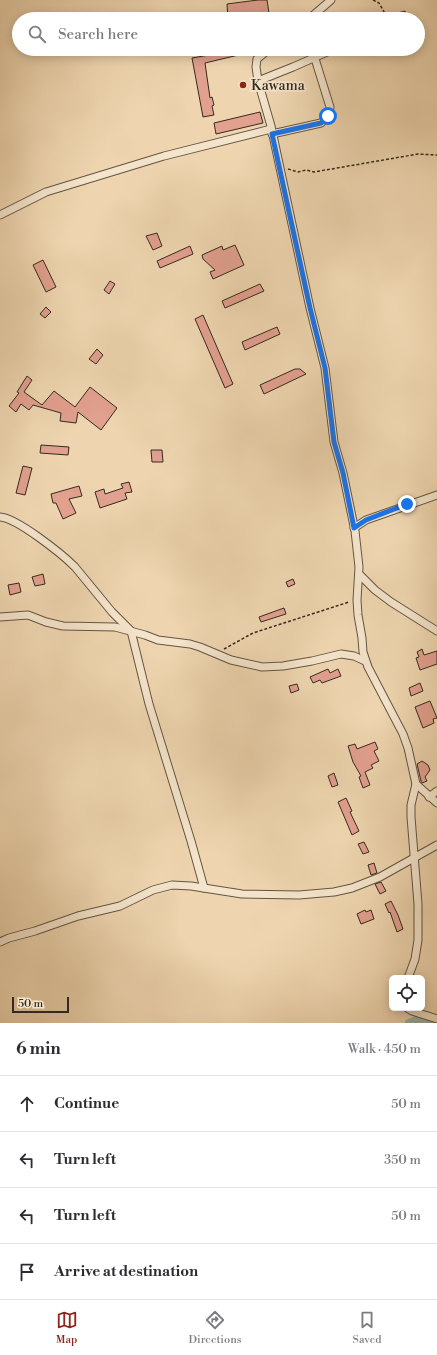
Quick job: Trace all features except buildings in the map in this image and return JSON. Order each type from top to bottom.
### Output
[{"type":"street","points":[[317,12],[331,0]]},
{"type":"street","points":[[260,56],[256,64],[258,81],[272,132],[310,308],[325,368],[334,442],[343,473],[354,528],[360,575],[357,600],[358,615],[365,661],[403,734],[408,748],[416,784],[411,805],[413,859],[418,904],[418,940],[415,959],[409,975]]},
{"type":"street","points":[[258,81],[319,56]]},
{"type":"street","points":[[0,215],[46,192],[164,156],[272,132],[321,123],[328,116],[330,106],[315,58]]},
{"type":"street","points":[[354,528],[366,520],[437,495]]},
{"type":"street","points":[[0,517],[8,518],[29,531],[75,567],[112,612],[131,631],[149,704],[204,888]]},
{"type":"street","points":[[360,575],[375,590],[391,602],[437,631]]},
{"type":"street","points":[[0,617],[28,615],[46,622],[63,626],[101,626],[131,631],[158,640],[200,646],[231,660],[262,667],[282,666],[340,654],[354,656],[365,661]]},
{"type":"street","points":[[416,784],[437,803]]},
{"type":"street","points":[[429,797],[437,791]]},
{"type":"street","points":[[0,942],[78,916],[124,904],[145,893],[162,887],[182,885],[258,895],[299,895],[334,892],[368,882],[437,845]]},
{"type":"street","points":[[412,1011],[437,1018]]},
{"type":"path","points":[[373,0],[379,3],[384,12]]},
{"type":"path","points":[[280,168],[298,172],[306,170],[314,172],[418,154],[437,155]]},
{"type":"path","points":[[216,654],[232,643],[253,633],[339,604],[357,600]]},
{"type":"waterway","points":[[409,1023],[419,1019],[432,1021]]},
{"type":"place","name":"Kawama","points":[[243,85]]},
{"type":"route","points":[[328,116],[321,123],[272,134],[310,308],[319,339],[325,368],[335,449],[343,473],[354,528],[377,515],[407,504]]}]
